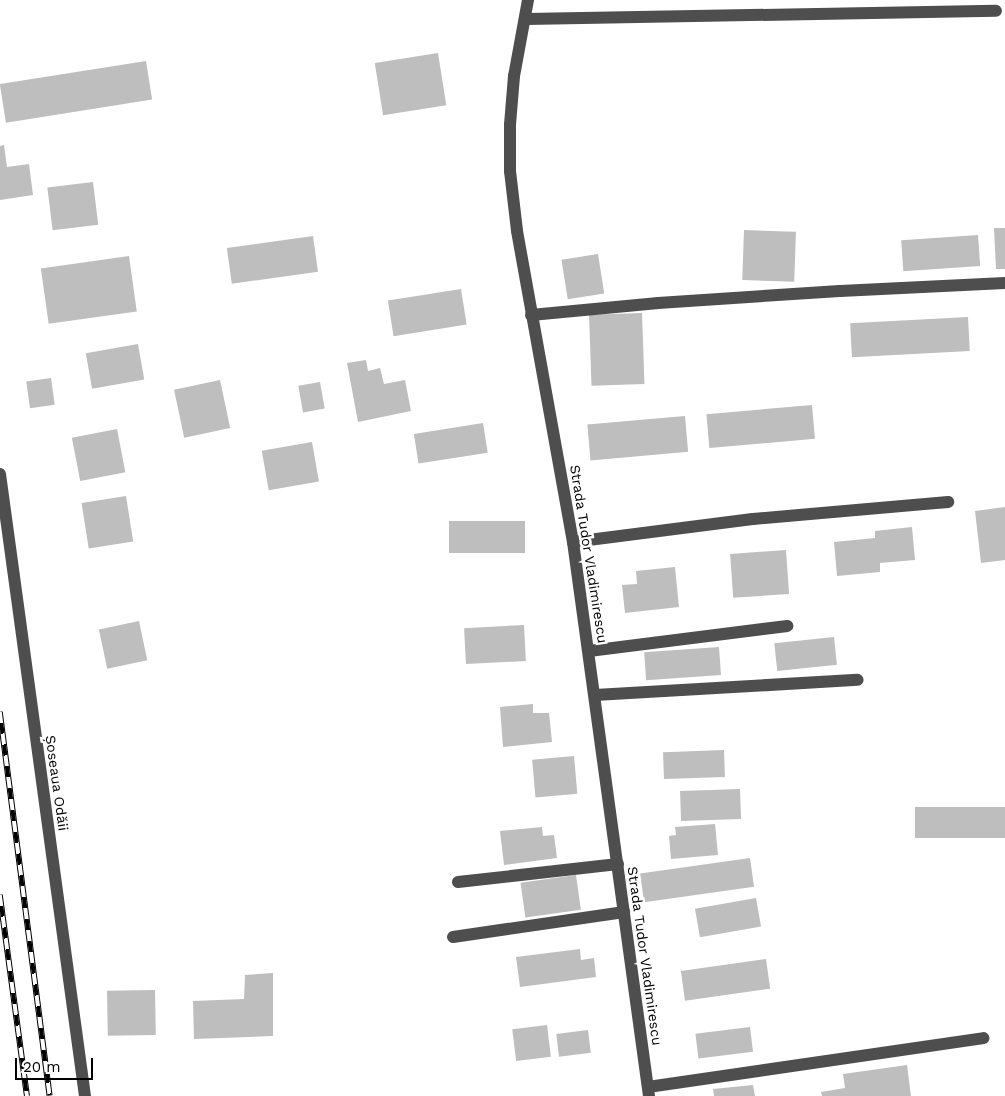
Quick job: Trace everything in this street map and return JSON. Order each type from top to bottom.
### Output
[{"type":"street","name":"Strada Tudor Vladimirescu","points":[[528,0],[514,76],[510,124],[510,171],[517,230],[573,542],[596,695],[648,1092]]},
{"type":"street","points":[[526,19],[996,11]]},
{"type":"street","points":[[531,315],[658,303],[840,291],[1005,284]]},
{"type":"street","name":"Șoseaua Odăii","points":[[0,474],[85,1096]]},
{"type":"street","points":[[573,542],[753,519],[948,502]]},
{"type":"street","points":[[589,651],[787,626]]},
{"type":"street","points":[[596,695],[858,680]]},
{"type":"street","points":[[458,882],[618,864]]},
{"type":"street","points":[[453,937],[624,912]]},
{"type":"street","points":[[648,1092],[983,1038]]},
{"type":"building","points":[[438,53],[446,105],[383,115],[375,63]]},
{"type":"building","points":[[146,61],[152,100],[6,123],[0,84]]},
{"type":"building","points":[[4,145],[7,167],[29,164],[33,195],[0,200],[0,146]]},
{"type":"building","points":[[93,182],[98,225],[53,230],[47,188]]},
{"type":"building","points":[[994,228],[1005,228],[1005,269],[996,269]]},
{"type":"building","points":[[744,230],[796,232],[794,282],[742,280]]},
{"type":"building","points":[[978,235],[980,266],[903,271],[901,240]]},
{"type":"building","points":[[313,236],[318,272],[232,284],[227,248]]},
{"type":"building","points":[[598,254],[604,294],[568,299],[561,260]]},
{"type":"building","points":[[129,256],[137,311],[49,324],[41,268]]},
{"type":"building","points":[[461,289],[467,325],[394,336],[388,301]]},
{"type":"building","points":[[642,313],[644,384],[592,386],[589,315]]},
{"type":"building","points":[[968,317],[970,351],[852,357],[850,323]]},
{"type":"building","points":[[138,344],[144,379],[92,389],[86,353]]},
{"type":"building","points":[[366,360],[368,371],[380,368],[384,384],[405,380],[411,411],[358,422],[347,363]]},
{"type":"building","points":[[51,378],[55,405],[30,408],[26,381]]},
{"type":"building","points":[[220,380],[230,428],[184,438],[174,390]]},
{"type":"building","points":[[320,382],[325,409],[303,412],[298,386]]},
{"type":"building","points":[[812,405],[815,439],[709,448],[706,414]]},
{"type":"building","points":[[685,416],[688,452],[591,460],[587,425]]},
{"type":"building","points":[[483,423],[488,453],[419,464],[414,434]]},
{"type":"building","points":[[117,429],[125,472],[80,481],[72,438]]},
{"type":"building","points":[[312,442],[319,481],[269,490],[262,451]]},
{"type":"building","points":[[126,496],[133,541],[89,548],[82,503]]},
{"type":"building","points":[[1005,507],[1005,560],[981,563],[975,511]]},
{"type":"building","points":[[449,521],[525,521],[525,553],[449,553]]},
{"type":"building","points":[[912,527],[915,560],[880,563],[880,572],[837,576],[834,542],[875,538],[875,531]]},
{"type":"building","points":[[786,550],[789,594],[733,598],[730,554]]},
{"type":"building","points":[[675,567],[679,607],[625,613],[622,585],[637,584],[636,571]]},
{"type":"building","points":[[139,621],[147,660],[107,669],[99,630]]},
{"type":"building","points":[[524,625],[526,661],[466,664],[464,628]]},
{"type":"building","points":[[834,637],[837,665],[777,671],[774,643]]},
{"type":"building","points":[[719,647],[721,675],[646,680],[644,652]]},
{"type":"building","points":[[533,704],[533,713],[549,713],[552,742],[503,747],[500,707]]},
{"type":"building","points":[[724,750],[725,777],[664,779],[663,752]]},
{"type":"building","points":[[574,756],[577,794],[535,798],[532,760]]},
{"type":"building","points":[[740,789],[741,819],[681,821],[680,791]]},
{"type":"building","points":[[915,807],[1005,807],[1005,838],[915,838]]},
{"type":"building","points":[[715,824],[718,855],[671,859],[669,836],[676,835],[675,827]]},
{"type":"building","points":[[542,827],[543,836],[554,835],[557,858],[504,865],[500,831]]},
{"type":"building","points":[[750,858],[754,887],[644,902],[640,873]]},
{"type":"building","points":[[576,875],[581,910],[525,917],[521,883]]},
{"type":"building","points":[[756,898],[761,927],[700,937],[695,909]]},
{"type":"building","points":[[580,949],[581,960],[594,958],[596,977],[520,987],[516,957]]},
{"type":"building","points":[[766,959],[770,989],[685,1001],[681,971]]},
{"type":"building","points":[[273,973],[273,1036],[194,1039],[193,1001],[244,999],[245,975]]},
{"type":"building","points":[[155,990],[156,1035],[108,1036],[107,991]]},
{"type":"building","points":[[547,1025],[551,1057],[516,1061],[512,1029]]},
{"type":"building","points":[[750,1027],[753,1052],[698,1059],[695,1034]]},
{"type":"building","points":[[588,1030],[591,1053],[559,1057],[556,1034]]},
{"type":"building","points":[[907,1065],[911,1096],[822,1096],[821,1092],[845,1088],[843,1074]]},
{"type":"building","points":[[753,1085],[755,1096],[714,1096],[713,1089]]},
{"type":"railway","points":[[0,712],[50,1096]]},
{"type":"railway","points":[[0,895],[27,1096]]}]
